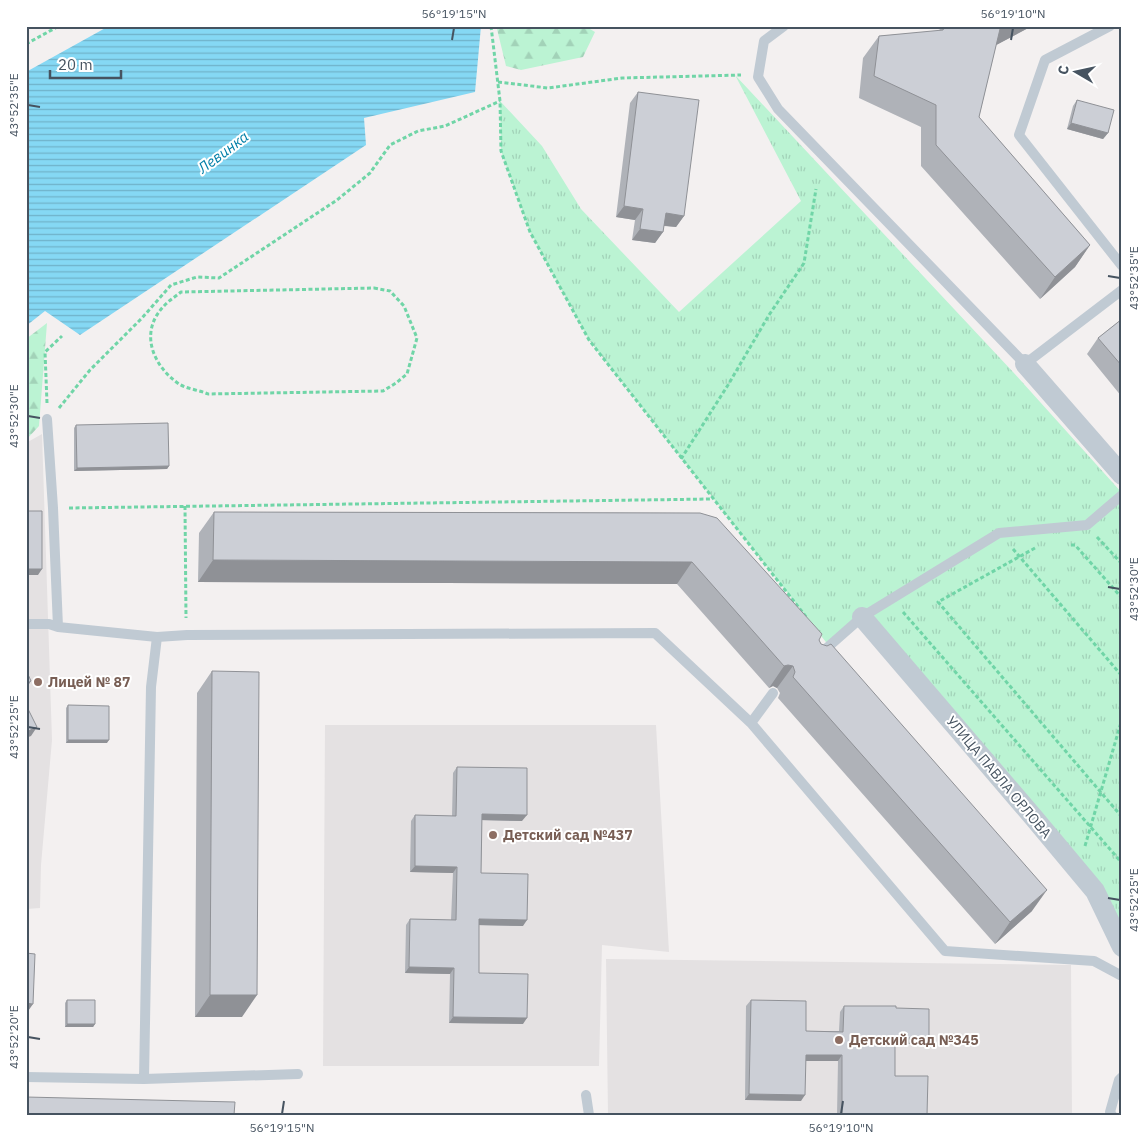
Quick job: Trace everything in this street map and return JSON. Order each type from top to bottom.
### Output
[{"type":"street","points":[[1025,364],[1122,475]]},
{"type":"street","name":"УЛИЦА ПАВЛА ОРЛОВА","points":[[862,617],[1095,891],[1122,947]]},
{"type":"lane","points":[[784,26],[764,41],[758,77],[778,109],[1025,364],[1122,290]]},
{"type":"lane","points":[[1110,26],[1045,60],[1019,135],[1122,266]]},
{"type":"lane","points":[[47,419],[58,627]]},
{"type":"lane","points":[[811,661],[862,617],[999,533],[1087,525],[1122,495]]},
{"type":"lane","points":[[26,624],[49,624],[58,627],[156,637],[187,635],[655,633],[751,723],[945,952],[1094,961],[1122,976]]},
{"type":"lane","points":[[144,1079],[151,687],[156,637]]},
{"type":"lane","points":[[751,723],[773,693]]},
{"type":"lane","points":[[26,1077],[144,1079],[298,1074]]},
{"type":"lane","points":[[1112,1115],[1110,1112],[1119,1080],[1122,1077]]},
{"type":"lane","points":[[586,1095],[589,1115]]},
{"type":"path","points":[[26,44],[59,26]]},
{"type":"path","points":[[491,26],[500,101],[501,151],[530,232],[589,340],[829,646]]},
{"type":"path","points":[[498,82],[548,88],[622,78],[735,74],[758,77]]},
{"type":"path","points":[[47,419],[65,402],[90,370],[142,318],[171,285],[197,277],[218,278],[337,200],[370,173],[390,145],[418,131],[445,126],[500,101]]},
{"type":"path","points":[[681,459],[728,385],[769,315],[804,263],[816,189]]},
{"type":"path","points":[[374,288],[390,291],[404,306],[417,338],[407,374],[383,391],[208,394],[181,385],[168,375],[153,355],[149,339],[155,318],[163,306],[181,292],[374,288]]},
{"type":"path","points":[[47,419],[45,352],[62,336]]},
{"type":"path","points":[[53,508],[713,499]]},
{"type":"path","points":[[184,506],[187,635]]},
{"type":"path","points":[[1087,525],[1122,564]]},
{"type":"path","points":[[999,533],[1122,676]]},
{"type":"path","points":[[1065,546],[1075,545],[1122,598]]},
{"type":"path","points":[[1035,548],[938,602],[1122,817]]},
{"type":"path","points":[[891,599],[1122,863]]},
{"type":"path","points":[[1078,871],[1122,719]]},
{"type":"shaded area","name":"Лицей № 87","points":[[42,434],[52,740],[41,865],[40,908],[26,909],[26,443]]},
{"type":"shaded area","name":"Детский сад №437","points":[[325,725],[656,725],[669,952],[602,945],[599,1066],[323,1066]]},
{"type":"shaded area","name":"Детский сад №345","points":[[606,959],[1071,965],[1072,1115],[608,1115]]},
{"type":"green space","points":[[516,26],[585,26],[595,32],[583,57],[521,70],[506,66],[497,29]]},
{"type":"green space","points":[[735,75],[1013,372],[1122,493],[1122,947],[1095,891],[862,617],[829,646],[589,340],[530,232],[501,151],[500,101],[542,146],[581,209],[679,312],[801,201]]},
{"type":"green space","points":[[47,323],[39,426],[26,440],[26,339]]},
{"type":"water","name":"Левинка","points":[[109,26],[481,26],[475,92],[364,118],[366,145],[80,335],[45,311],[26,326],[26,72]]},
{"type":"building","points":[[945,26],[1006,26],[1000,29],[979,117],[1090,245],[1055,277],[936,145],[936,105],[874,76],[879,36],[943,30]]},
{"type":"building","points":[[638,92],[699,100],[684,216],[666,213],[663,232],[640,229],[643,209],[624,206]]},
{"type":"building","points":[[1077,100],[1114,110],[1108,133],[1071,123]]},
{"type":"building","points":[[1122,319],[1122,366],[1098,338]]},
{"type":"building","points":[[168,423],[169,466],[77,468],[76,425]]},
{"type":"building","points":[[26,511],[42,511],[42,569],[26,569]]},
{"type":"building","points":[[214,512],[700,513],[717,518],[822,634],[819,640],[821,644],[827,646],[831,644],[1047,890],[1010,922],[793,677],[795,672],[793,666],[784,666],[692,562],[213,560]]},
{"type":"building","points":[[26,670],[31,681],[26,684]]},
{"type":"building","points":[[212,671],[259,672],[257,995],[210,995]]},
{"type":"building","points":[[26,705],[37,727],[26,732]]},
{"type":"building","points":[[68,705],[109,706],[109,740],[68,740]]},
{"type":"building","points":[[457,767],[527,768],[527,815],[482,814],[481,873],[528,874],[527,920],[479,919],[479,973],[528,974],[527,1018],[453,1017],[454,968],[409,967],[410,919],[456,920],[457,867],[415,866],[415,815],[456,816]]},
{"type":"building","points":[[26,953],[35,954],[33,1004],[26,1003]]},
{"type":"building","points":[[67,1000],[95,1000],[95,1024],[67,1024]]},
{"type":"building","points":[[751,1000],[806,1001],[806,1031],[843,1032],[844,1006],[896,1006],[896,1008],[929,1009],[929,1038],[895,1038],[895,1076],[928,1076],[927,1115],[842,1115],[842,1055],[806,1055],[805,1095],[749,1094]]},
{"type":"building","points":[[26,1097],[235,1102],[234,1115],[26,1115]]},
{"type":"place","name":"Лицей № 87","points":[[38,682]]},
{"type":"place","name":"Детский сад №437","points":[[493,835]]},
{"type":"place","name":"Детский сад №345","points":[[839,1040]]}]
